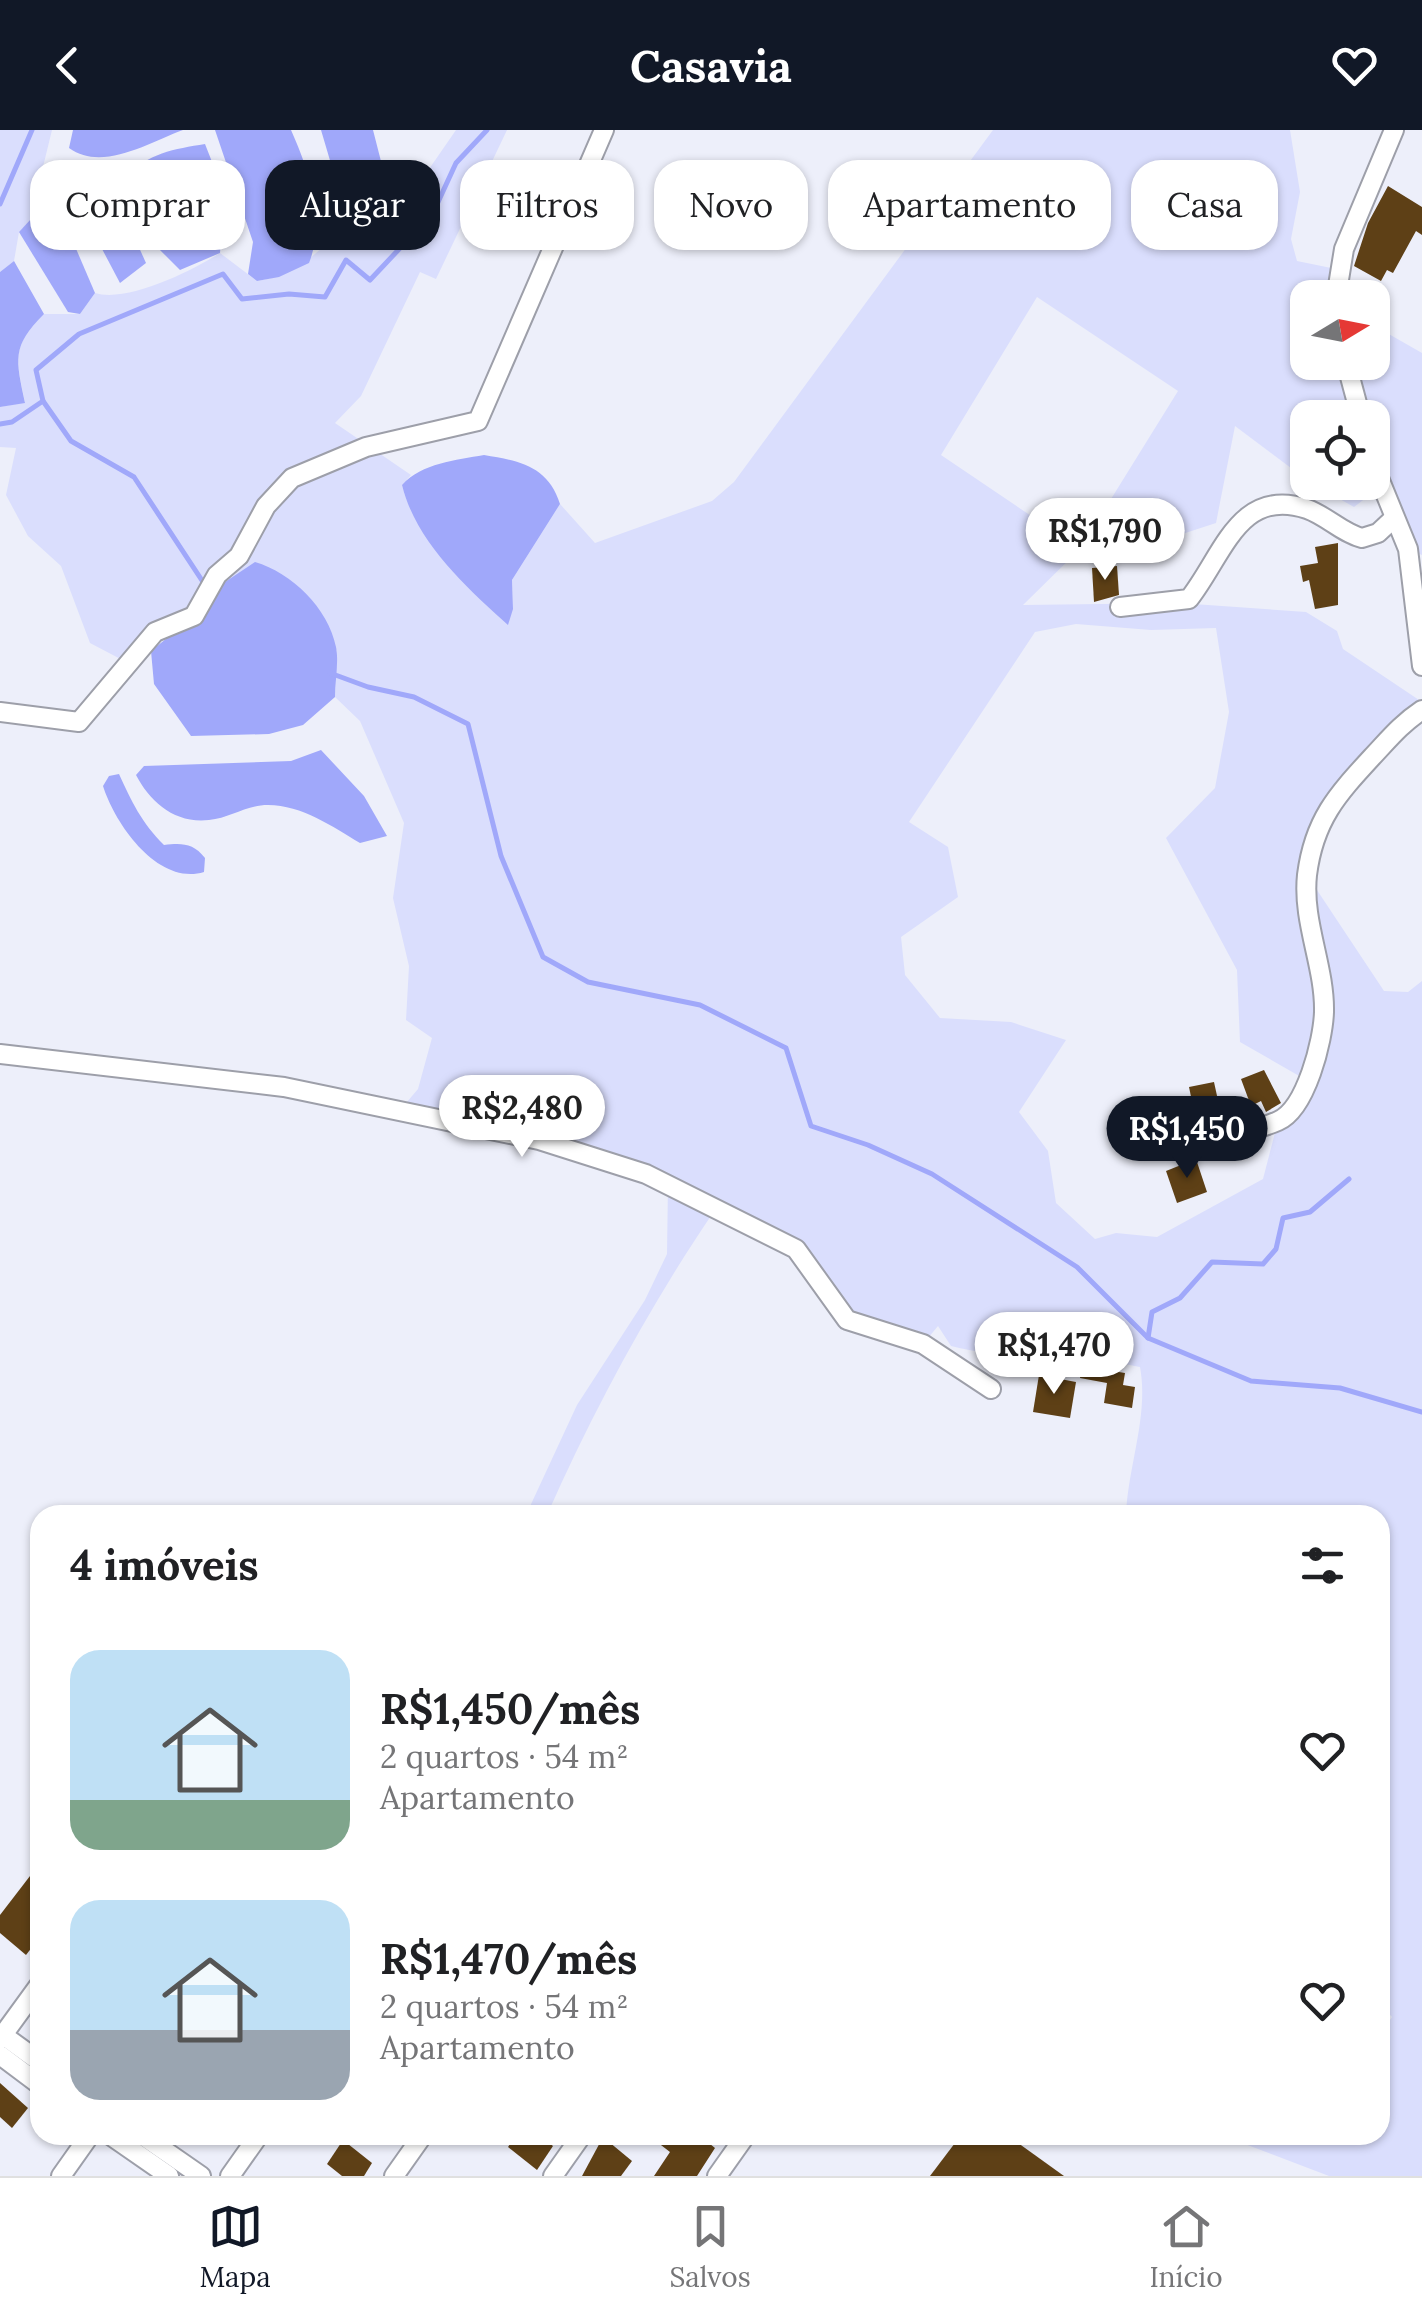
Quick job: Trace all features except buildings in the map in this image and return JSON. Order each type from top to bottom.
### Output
[{"type":"street","points":[[0,712],[80,722],[156,632],[194,616],[217,575],[239,556],[266,506],[292,478],[366,447],[478,421],[604,130]]},
{"type":"street","points":[[1339,280],[1344,249],[1394,130]]},
{"type":"street","points":[[1386,500],[1408,548],[1422,666]]},
{"type":"street","points":[[1120,607],[1189,600],[1238,524],[1262,506],[1284,502],[1309,510],[1362,538],[1378,533],[1393,519]]},
{"type":"street","points":[[1188,1143],[1278,1121],[1295,1108],[1308,1081],[1324,1012],[1309,926],[1307,876],[1321,820],[1341,786],[1399,725],[1422,710]]},
{"type":"street","points":[[0,1054],[284,1087],[539,1140],[646,1174],[796,1249],[847,1320],[922,1344],[991,1390]]},
{"type":"street","points":[[30,1997],[1,2036],[30,2055]]},
{"type":"street","points":[[0,2056],[30,2078]]},
{"type":"street","points":[[61,2176],[83,2145]]},
{"type":"street","points":[[124,2145],[169,2176]]},
{"type":"street","points":[[156,2145],[200,2176]]},
{"type":"street","points":[[230,2176],[253,2145]]},
{"type":"street","points":[[394,2176],[416,2145]]},
{"type":"street","points":[[553,2176],[575,2145]]},
{"type":"street","points":[[716,2176],[739,2145]]},
{"type":"shaded area","points":[[0,130],[52,130],[45,160],[30,160],[30,220],[19,232],[14,261],[0,272]]},
{"type":"shaded area","points":[[456,130],[507,130],[493,160],[460,160],[460,229],[436,279],[420,272],[361,396],[335,423],[411,475],[402,485],[419,523],[447,555],[513,609],[512,580],[560,504],[595,543],[712,501],[734,482],[905,250],[1111,250],[1111,160],[971,160],[993,130],[1290,130],[1300,192],[1291,239],[1297,261],[1341,270],[1339,280],[1290,280],[1290,380],[1390,380],[1390,335],[1422,353],[1422,555],[1408,549],[1385,500],[1390,500],[1390,400],[1290,400],[1290,467],[1235,426],[1216,523],[1124,553],[1080,549],[1023,605],[1179,603],[1306,612],[1337,631],[1343,649],[1422,702],[1341,787],[1307,875],[1384,991],[1408,992],[1422,981],[1422,2176],[1329,2176],[1247,2145],[1390,2145],[1390,1505],[1127,1505],[1142,1403],[1140,1367],[975,1351],[951,1346],[938,1326],[923,1344],[847,1320],[796,1249],[717,1207],[625,1357],[552,1505],[531,1505],[577,1405],[645,1300],[667,1254],[668,1184],[401,1109],[418,1089],[432,1038],[406,1020],[409,966],[393,898],[404,823],[360,721],[335,697],[337,650],[222,584],[200,623],[172,634],[130,664],[90,643],[61,566],[28,536],[6,495],[16,448],[0,447],[0,407],[25,402],[19,354],[26,336],[44,314],[80,314],[95,293],[124,294],[141,289],[177,276],[220,253],[257,281],[299,266],[320,250],[440,250],[440,160],[435,160]],"holes":[[[1037,297],[1178,391],[1080,549],[941,455]],[[1076,624],[1151,630],[1216,628],[1229,712],[1215,788],[1166,838],[1237,970],[1240,1042],[1308,1081],[1278,1121],[1263,1179],[1157,1237],[1116,1233],[1095,1239],[1056,1203],[1048,1151],[1019,1112],[1066,1040],[1011,1022],[940,1018],[905,975],[901,937],[958,897],[948,847],[909,822],[1035,632]]]},
{"type":"shaded area","points":[[1341,500],[1363,500],[1354,507]]},
{"type":"water","points":[[73,130],[183,130],[125,153],[96,157],[69,148]]},
{"type":"water","points":[[215,130],[291,130],[303,160],[265,160],[265,250],[313,250],[309,263],[279,277],[257,281],[248,274],[253,242],[245,218],[245,160],[225,160]]},
{"type":"water","points":[[321,130],[373,130],[381,160],[330,160]]},
{"type":"water","points":[[205,144],[211,160],[148,160],[172,150]]},
{"type":"water","points":[[30,220],[30,250],[19,232]]},
{"type":"water","points":[[30,250],[77,250],[95,293],[80,314],[68,312]]},
{"type":"water","points":[[103,250],[140,250],[146,263],[120,283]]},
{"type":"water","points":[[160,250],[220,250],[220,253],[180,270]]},
{"type":"water","points":[[14,261],[44,314],[26,336],[19,354],[25,403],[0,407],[0,272]]},
{"type":"water","points":[[484,455],[521,463],[540,473],[560,504],[512,580],[513,609],[508,625],[444,562],[419,526],[402,485],[429,467]]},
{"type":"water","points":[[255,562],[295,583],[325,619],[337,653],[335,697],[303,725],[269,734],[191,736],[154,684],[151,651],[172,634],[200,623],[222,584]]},
{"type":"water","points":[[321,750],[364,796],[387,836],[360,843],[317,818],[281,806],[260,806],[209,820],[185,818],[156,802],[136,775],[144,766],[291,761]]},
{"type":"water","points":[[119,774],[156,836],[164,845],[182,844],[196,849],[205,858],[204,872],[170,870],[141,849],[117,817],[103,786],[109,776]]},
{"type":"waterway","points":[[0,204],[32,130]]},
{"type":"waterway","points":[[0,424],[12,422],[43,401],[36,370],[79,334],[223,274],[242,299],[289,294],[325,297],[346,260],[370,280],[433,213],[456,163],[487,130]]},
{"type":"waterway","points":[[43,401],[71,441],[134,477],[205,585]]},
{"type":"waterway","points":[[330,673],[368,687],[414,697],[468,724],[501,856],[543,957],[588,982],[700,1005],[786,1048],[811,1126],[868,1145],[932,1174],[1077,1267],[1148,1338],[1251,1381],[1340,1388],[1422,1412]]},
{"type":"waterway","points":[[1148,1338],[1152,1312],[1180,1298],[1212,1262],[1263,1264],[1276,1249],[1283,1218],[1310,1212],[1349,1179]]}]
